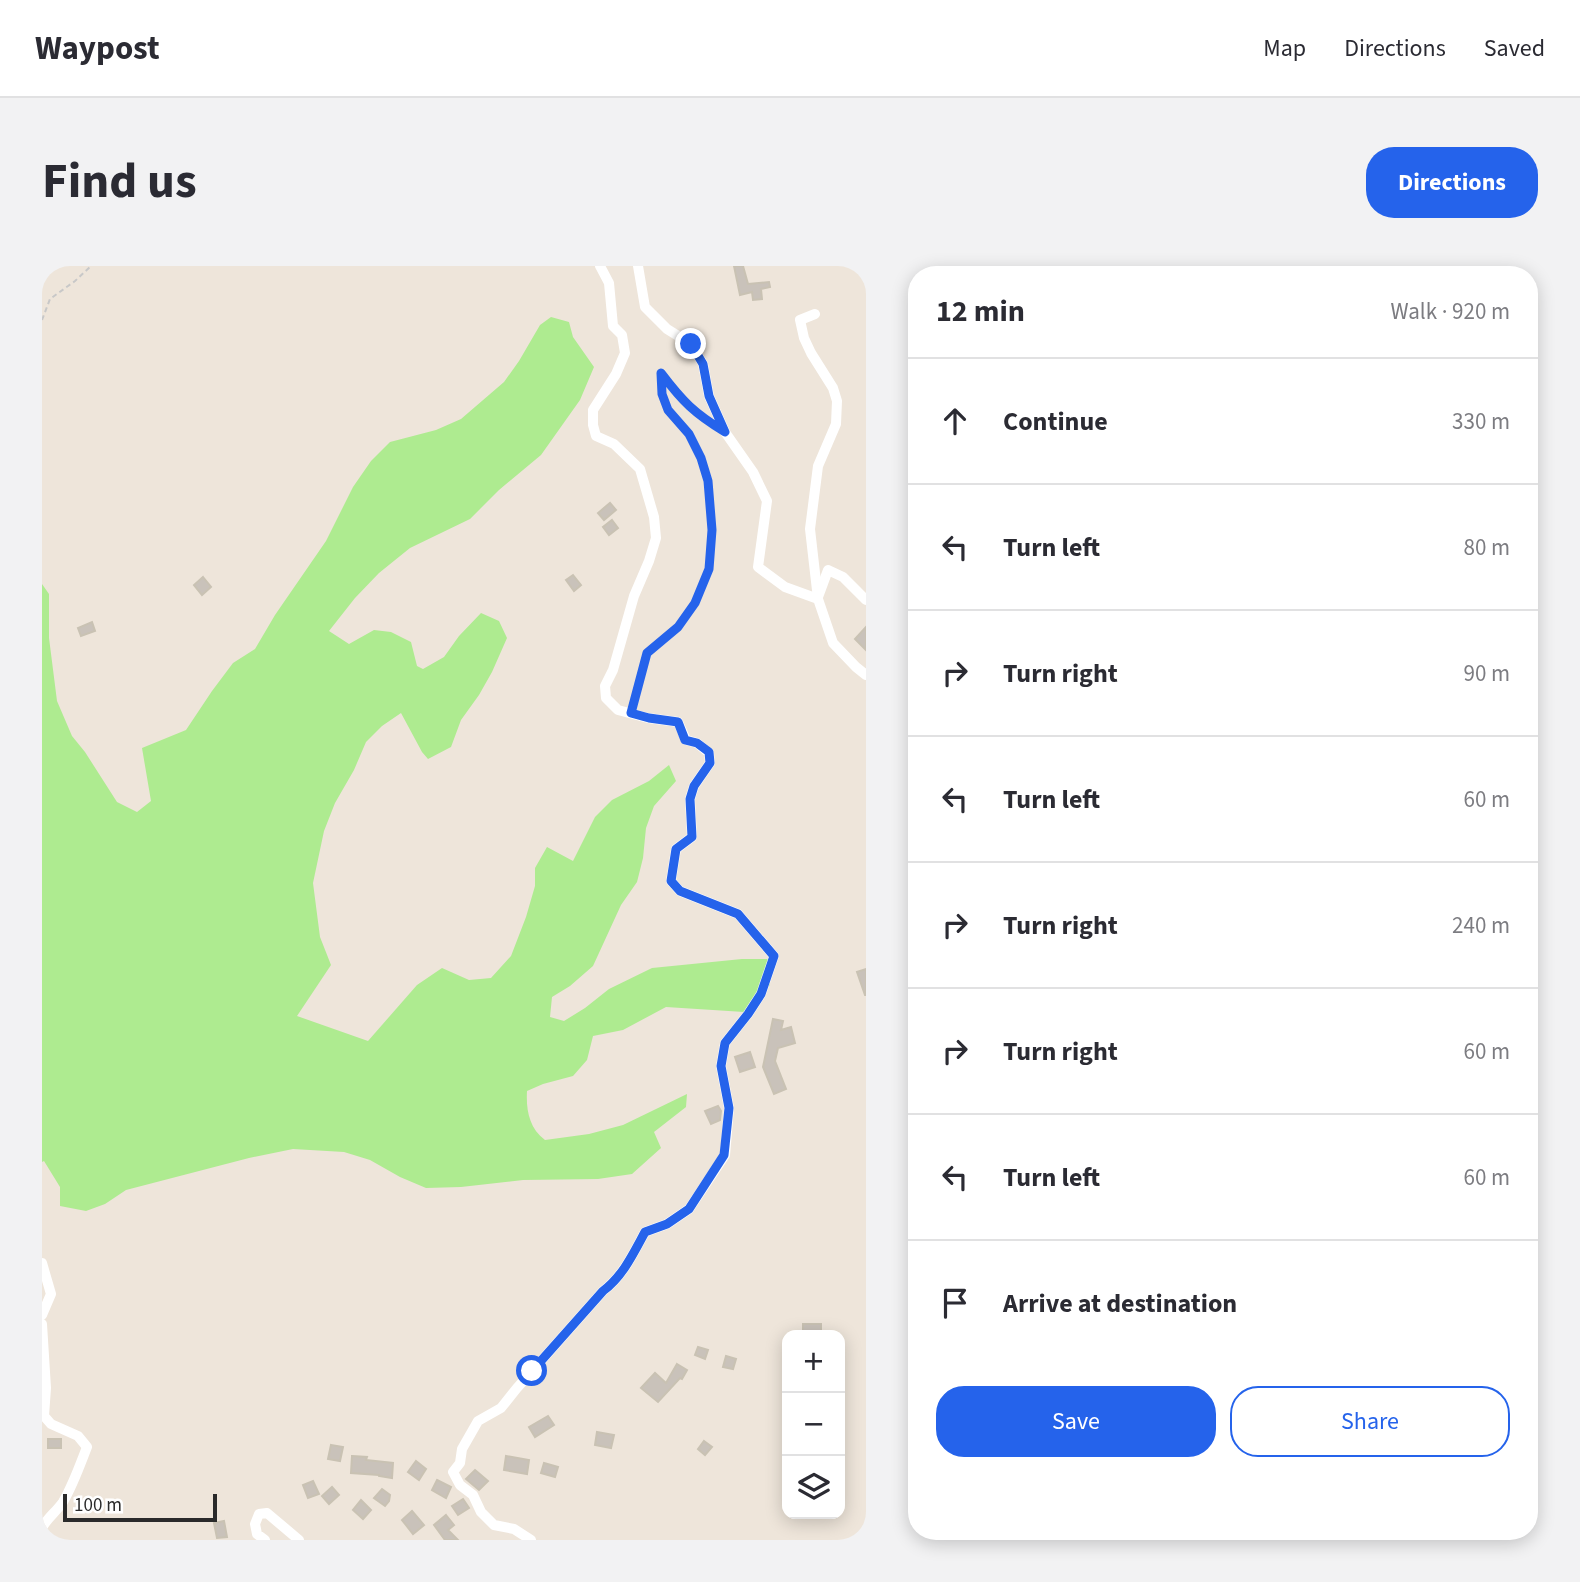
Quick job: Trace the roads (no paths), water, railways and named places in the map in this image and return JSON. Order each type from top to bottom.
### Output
[{"type":"street","points":[[531,1540],[514,1529],[494,1525],[481,1512],[473,1495],[460,1485],[453,1472],[460,1463],[462,1449],[478,1421],[501,1408],[603,1291],[615,1282],[645,1232],[667,1224],[689,1209],[724,1155],[729,1108],[721,1066],[725,1043],[761,994],[774,956],[738,914],[680,891],[671,881],[676,849],[692,837],[690,799],[694,786],[710,763],[709,752],[697,743],[685,740],[678,722],[649,718],[618,709],[606,698],[605,686],[613,670],[634,596],[656,538],[654,517],[640,469],[614,444],[596,436],[593,425],[593,410],[616,374],[625,353],[622,335],[613,326],[609,283],[600,266]]},
{"type":"street","points":[[638,266],[645,307],[667,330],[691,344],[703,364],[709,396],[725,432],[753,472],[767,500],[758,567],[785,587],[818,599]]},
{"type":"street","points":[[814,314],[800,320],[804,338],[833,388],[837,401],[836,424],[818,466],[810,529],[818,599],[833,643],[866,674]]},
{"type":"street","points":[[818,599],[828,570],[844,577],[866,600]]},
{"type":"street","points":[[42,1263],[51,1294],[42,1315]]},
{"type":"street","points":[[42,1324],[46,1388],[44,1416],[51,1424],[78,1436],[87,1447],[62,1504],[42,1528]]},
{"type":"street","points":[[265,1540],[257,1534],[255,1524],[259,1514],[267,1513],[299,1540]]}]
